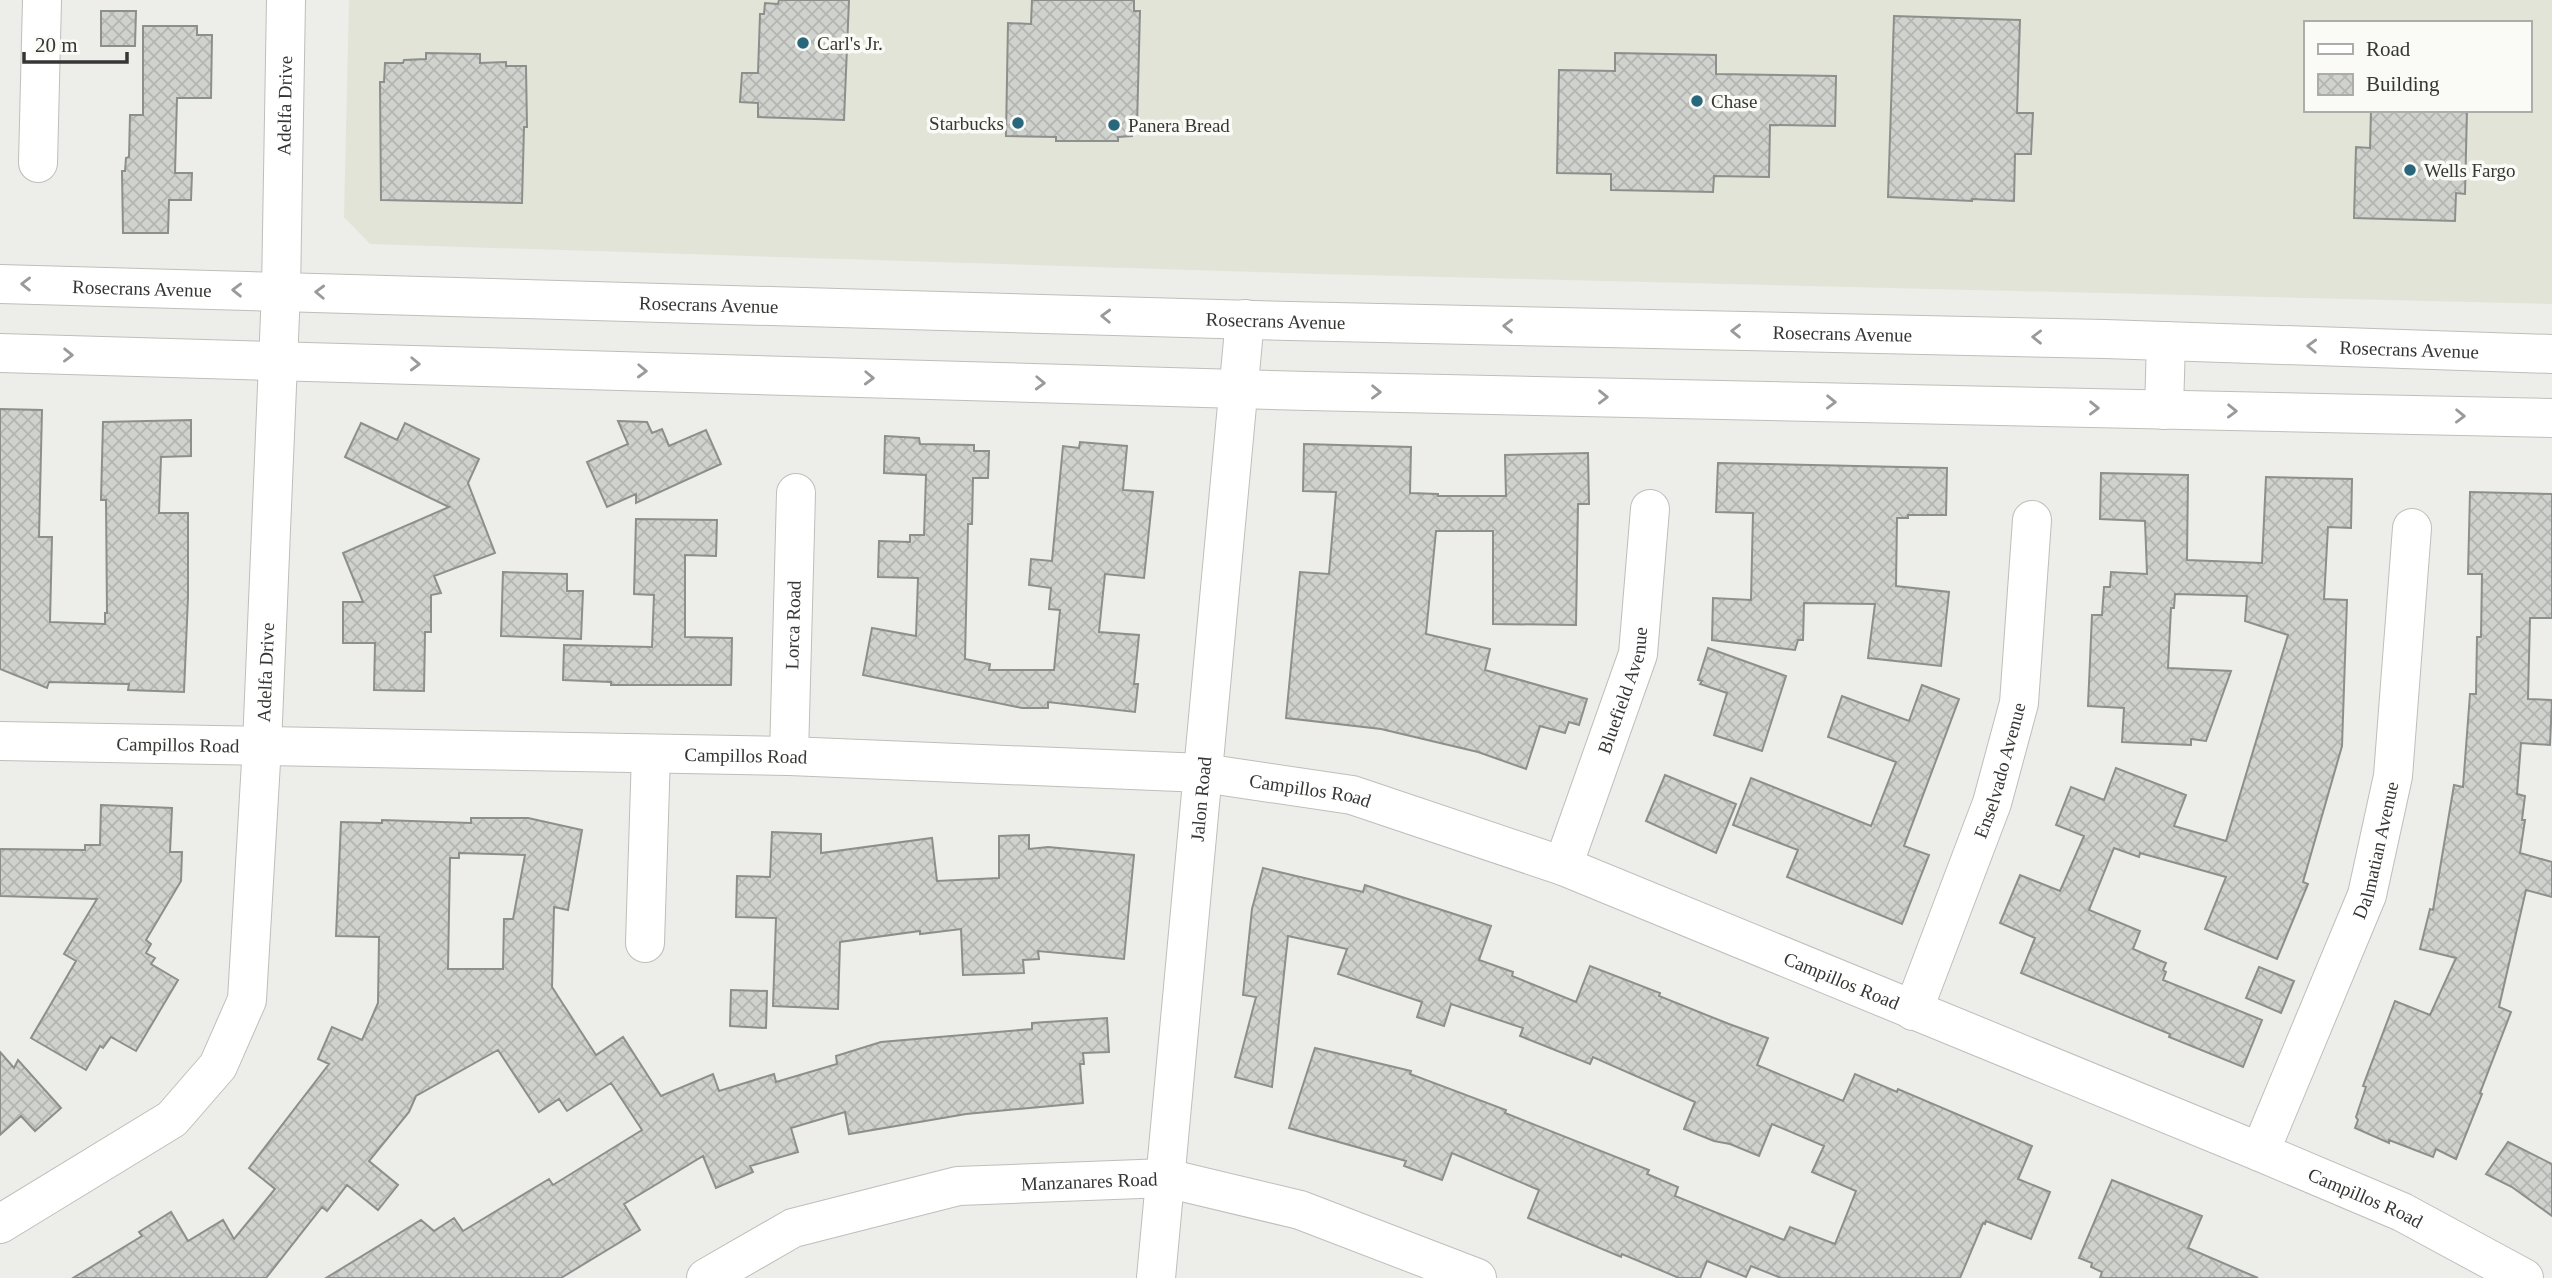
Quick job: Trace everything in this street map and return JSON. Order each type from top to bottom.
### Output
[{"type":"street","points":[[38,163],[42,0]]},
{"type":"street","name":"Adelfa Drive","points":[[0,1224],[172,1119],[218,1066],[247,1000],[262,745],[281,290],[286,0]]},
{"type":"street","name":"Rosecrans Avenue","points":[[0,284],[1245,319],[2166,341],[2552,354]]},
{"type":"street","name":"Jalon Road","points":[[1156,1278],[1245,319]]},
{"type":"street","points":[[2164,410],[2166,341]]},
{"type":"street","points":[[0,354],[1239,389],[2552,418]]},
{"type":"street","name":"Lorca Road","points":[[789,756],[796,493]]},
{"type":"street","name":"Bluefield Avenue","points":[[1563,866],[1638,654],[1650,509]]},
{"type":"street","name":"Enselvado Avenue","points":[[1913,1011],[1992,803],[2020,703],[2032,520]]},
{"type":"street","name":"Dalmatian Avenue","points":[[2260,1152],[2367,895],[2393,776],[2412,528]]},
{"type":"street","name":"Campillos Road","points":[[0,741],[789,756],[1203,773],[1352,794],[1563,866],[2260,1152],[2402,1212],[2524,1278]]},
{"type":"street","points":[[645,943],[651,754]]},
{"type":"street","name":"Manzanares Road","points":[[706,1278],[793,1228],[958,1186],[1166,1178],[1300,1210],[1476,1278]]},
{"type":"shaded area","points":[[349,0],[2552,0],[2552,304],[1320,274],[370,244],[344,217]]},
{"type":"building","name":"Carl's Jr.","points":[[779,0],[849,0],[844,120],[758,117],[758,103],[740,102],[742,73],[758,73],[760,14],[764,14],[765,3],[778,4]]},
{"type":"building","points":[[1032,0],[1134,0],[1134,11],[1140,11],[1137,126],[1132,125],[1132,136],[1118,137],[1118,141],[1056,141],[1056,137],[1006,136],[1008,23],[1031,24]]},
{"type":"building","points":[[101,11],[136,11],[135,46],[101,46]]},
{"type":"building","points":[[1894,16],[2020,20],[2017,113],[2033,113],[2031,154],[2015,154],[2014,201],[1888,197]]},
{"type":"building","points":[[143,26],[197,26],[197,35],[212,35],[211,98],[177,98],[175,173],[192,173],[191,200],[169,200],[168,233],[123,233],[122,171],[125,171],[126,158],[129,157],[130,115],[143,115]]},
{"type":"building","points":[[426,53],[480,54],[480,63],[506,62],[506,66],[526,66],[527,127],[524,127],[522,203],[381,200],[380,82],[384,82],[385,63],[426,59]]},
{"type":"building","name":"Chase","points":[[1615,53],[1716,55],[1716,74],[1836,76],[1835,126],[1770,125],[1769,177],[1714,176],[1713,192],[1611,190],[1611,174],[1557,173],[1559,70],[1615,71]]},
{"type":"building","name":"Wells Fargo","points":[[2371,112],[2467,112],[2465,194],[2456,193],[2455,221],[2354,218],[2356,147],[2370,148]]},
{"type":"building","points":[[0,409],[42,410],[39,537],[52,537],[50,622],[105,624],[106,500],[101,500],[103,422],[191,420],[191,456],[161,457],[159,513],[188,513],[184,692],[128,690],[129,684],[49,682],[47,688],[0,669]]},
{"type":"building","points":[[618,421],[647,422],[652,433],[662,429],[669,446],[706,430],[721,464],[636,503],[636,494],[607,507],[587,462],[628,444]]},
{"type":"building","points":[[361,423],[397,440],[405,423],[479,459],[468,483],[495,553],[434,576],[441,593],[431,595],[431,632],[425,632],[424,691],[374,690],[375,643],[343,643],[343,602],[363,602],[343,553],[449,507],[345,457]]},
{"type":"building","points":[[885,436],[919,438],[920,444],[974,445],[974,451],[989,451],[988,478],[973,478],[972,524],[968,524],[965,659],[990,664],[989,670],[1054,670],[1060,610],[1049,609],[1051,588],[1029,585],[1031,559],[1052,561],[1063,446],[1079,448],[1080,442],[1127,446],[1123,490],[1153,492],[1144,578],[1105,574],[1099,632],[1139,635],[1134,684],[1138,684],[1135,712],[1048,702],[1048,708],[1022,708],[863,675],[872,628],[916,636],[918,578],[878,577],[879,541],[910,542],[910,535],[924,535],[926,475],[884,473]]},
{"type":"building","points":[[1304,444],[1411,447],[1410,493],[1438,496],[1506,496],[1505,455],[1588,453],[1589,504],[1578,504],[1576,625],[1493,624],[1493,531],[1436,531],[1426,634],[1490,649],[1485,670],[1587,699],[1579,725],[1569,722],[1565,733],[1540,726],[1526,769],[1478,752],[1381,729],[1286,718],[1300,572],[1329,574],[1336,492],[1303,491]]},
{"type":"building","points":[[1718,463],[1947,468],[1946,515],[1908,515],[1908,518],[1897,518],[1896,586],[1949,592],[1941,666],[1868,658],[1875,604],[1804,603],[1803,640],[1798,640],[1795,650],[1712,640],[1713,598],[1751,600],[1753,513],[1716,512]]},
{"type":"building","points":[[2101,473],[2188,475],[2187,560],[2262,563],[2266,477],[2352,479],[2351,528],[2328,527],[2324,599],[2347,600],[2342,746],[2303,882],[2308,884],[2277,959],[2205,929],[2226,877],[2140,853],[2139,857],[2114,848],[2089,910],[2140,931],[2133,949],[2166,963],[2163,980],[2262,1020],[2243,1067],[2021,973],[2035,938],[2000,923],[2020,875],[2060,891],[2084,836],[2056,825],[2071,787],[2104,800],[2116,768],[2186,795],[2174,826],[2226,841],[2288,635],[2245,621],[2247,596],[2175,594],[2174,608],[2171,608],[2168,668],[2231,671],[2206,741],[2191,739],[2191,745],[2122,742],[2124,708],[2088,706],[2092,615],[2102,615],[2104,587],[2110,587],[2111,572],[2147,574],[2145,521],[2100,519]]},
{"type":"building","points":[[2470,492],[2552,494],[2552,618],[2530,618],[2528,699],[2552,700],[2550,745],[2521,743],[2517,794],[2525,796],[2520,853],[2552,862],[2552,897],[2526,890],[2499,1007],[2511,1012],[2456,1159],[2436,1149],[2433,1157],[2389,1140],[2389,1143],[2355,1128],[2366,1087],[2363,1086],[2395,1001],[2430,1015],[2456,958],[2420,949],[2430,909],[2433,910],[2454,785],[2463,787],[2470,694],[2476,694],[2477,637],[2481,637],[2482,574],[2468,574]]},
{"type":"building","points":[[636,519],[717,520],[716,556],[685,555],[685,637],[732,638],[731,685],[611,685],[611,682],[563,680],[564,645],[652,647],[654,595],[634,594]]},
{"type":"building","points":[[503,572],[567,574],[567,591],[583,591],[581,639],[501,636]]},
{"type":"building","points":[[1708,648],[1786,676],[1762,751],[1714,735],[1727,693],[1700,684],[1702,681],[1698,680]]},
{"type":"building","points":[[1922,685],[1959,699],[1904,846],[1929,855],[1902,924],[1787,877],[1798,850],[1733,825],[1751,778],[1871,826],[1896,762],[1828,737],[1842,696],[1909,721]]},
{"type":"building","points":[[1665,775],[1736,804],[1716,853],[1646,821]]},
{"type":"building","points":[[101,805],[172,808],[170,852],[182,852],[181,881],[146,940],[151,944],[146,953],[155,958],[151,964],[178,980],[136,1051],[111,1037],[103,1048],[100,1046],[86,1070],[31,1038],[76,961],[64,954],[97,899],[0,896],[0,849],[85,850],[85,845],[100,845]]},
{"type":"building","points":[[471,818],[528,818],[582,830],[568,910],[554,907],[552,987],[596,1055],[623,1037],[661,1096],[713,1074],[719,1091],[774,1074],[776,1082],[837,1064],[836,1056],[881,1042],[1032,1029],[1032,1023],[1107,1018],[1109,1052],[1083,1053],[1084,1064],[1080,1064],[1083,1103],[966,1114],[849,1134],[845,1112],[791,1128],[798,1152],[750,1166],[753,1172],[716,1188],[703,1156],[624,1204],[640,1230],[561,1278],[326,1278],[421,1220],[434,1231],[454,1218],[463,1231],[549,1179],[553,1185],[642,1130],[611,1083],[567,1111],[559,1099],[539,1112],[498,1050],[416,1096],[409,1112],[369,1161],[398,1185],[378,1210],[347,1185],[327,1211],[322,1207],[266,1278],[73,1278],[142,1236],[139,1232],[171,1212],[188,1241],[223,1220],[234,1239],[275,1189],[249,1168],[329,1064],[318,1059],[332,1027],[362,1040],[378,1003],[379,937],[336,936],[341,822],[382,823],[382,820],[471,823]],"holes":[[[459,853],[525,855],[513,919],[504,919],[503,969],[448,969],[450,858],[459,858]]]},
{"type":"building","points":[[772,832],[821,834],[821,853],[932,838],[937,881],[999,878],[999,836],[1029,835],[1029,849],[1048,847],[1134,855],[1124,959],[1038,951],[1039,959],[1023,960],[1024,973],[963,975],[961,929],[920,934],[920,931],[840,942],[838,1009],[773,1006],[776,918],[736,917],[737,876],[770,877]]},
{"type":"building","points":[[1263,868],[1363,892],[1365,885],[1491,926],[1479,960],[1513,972],[1512,976],[1576,1002],[1590,966],[1768,1038],[1757,1065],[1843,1101],[1855,1074],[1897,1092],[1898,1089],[2032,1146],[2018,1179],[2050,1192],[2031,1239],[1986,1221],[1960,1278],[1781,1278],[1751,1266],[1746,1277],[1707,1261],[1700,1278],[1679,1278],[1528,1218],[1539,1190],[1452,1153],[1442,1180],[1404,1166],[1406,1161],[1289,1128],[1315,1048],[1411,1071],[1410,1074],[1506,1110],[1505,1113],[1649,1170],[1647,1174],[1678,1187],[1675,1196],[1784,1240],[1790,1227],[1835,1244],[1856,1191],[1812,1172],[1824,1146],[1772,1124],[1759,1156],[1730,1144],[1714,1141],[1684,1129],[1695,1102],[1593,1057],[1590,1064],[1520,1036],[1523,1028],[1451,1004],[1444,1026],[1417,1017],[1422,1002],[1338,974],[1347,949],[1288,936],[1272,1087],[1235,1077],[1256,997],[1243,995],[1252,909]]},
{"type":"building","points":[[2259,967],[2294,981],[2281,1013],[2246,998]]},
{"type":"building","points":[[731,990],[767,991],[766,1028],[730,1026]]},
{"type":"building","points":[[0,1052],[14,1068],[18,1060],[61,1108],[35,1131],[21,1116],[0,1135]]},
{"type":"building","points":[[2508,1142],[2552,1164],[2552,1216],[2512,1187],[2486,1174]]},
{"type":"building","points":[[2112,1180],[2202,1216],[2188,1248],[2258,1278],[2100,1278],[2102,1272],[2091,1267],[2092,1263],[2079,1258]]},
{"type":"place","name":"Carl's Jr.","points":[[803,43]]},
{"type":"place","name":"Chase","points":[[1697,101]]},
{"type":"place","name":"Starbucks","points":[[1018,123]]},
{"type":"place","name":"Panera Bread","points":[[1114,125]]},
{"type":"place","name":"Wells Fargo","points":[[2410,170]]}]
